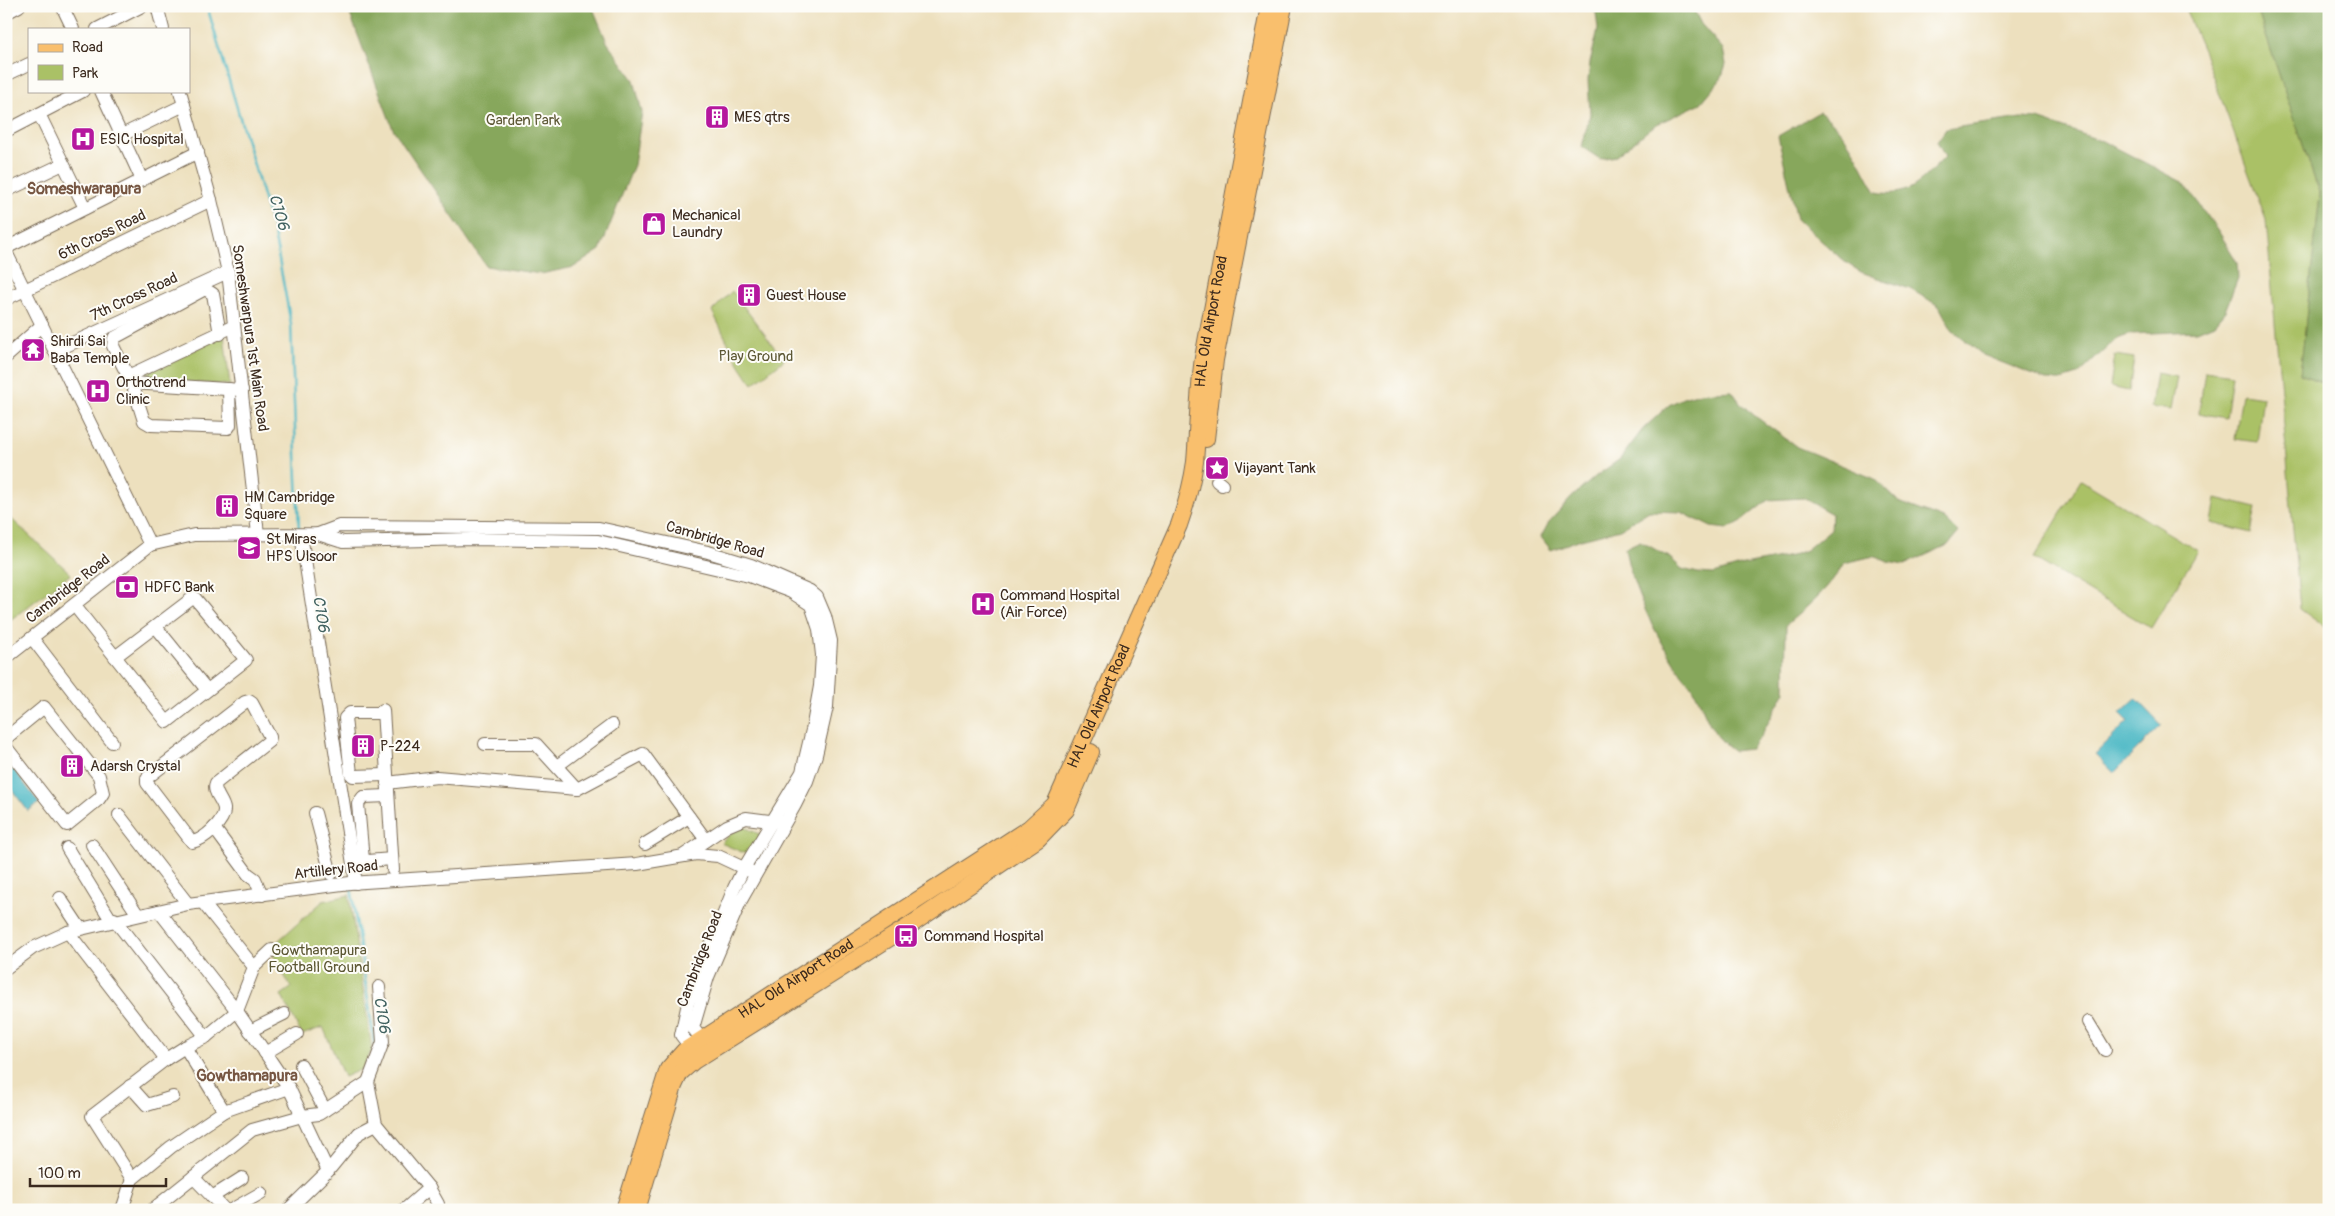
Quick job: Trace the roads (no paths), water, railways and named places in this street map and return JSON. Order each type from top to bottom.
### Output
[{"type":"main road","name":"HAL Old Airport Road","points":[[1186,523],[1194,462],[1199,386],[1203,358],[1269,6]]},
{"type":"main road","name":"HAL Old Airport Road","points":[[624,1210],[668,1069],[909,926],[1030,845],[1066,810],[1186,523],[1200,484],[1215,360],[1284,6]]},
{"type":"main road","name":"HAL Old Airport Road","points":[[637,1210],[674,1086],[680,1074],[700,1049]]},
{"type":"street","points":[[6,13],[19,6]]},
{"type":"street","points":[[62,6],[72,28]]},
{"type":"street","points":[[99,28],[142,6]]},
{"type":"street","points":[[157,6],[163,28]]},
{"type":"street","points":[[6,75],[28,64]]},
{"type":"street","points":[[6,131],[81,92]]},
{"type":"street","points":[[101,92],[142,180]]},
{"type":"street","name":"Someshwarpura 1st Main Road","points":[[180,92],[211,200],[228,272],[234,326],[236,390],[258,534]]},
{"type":"street","points":[[122,136],[184,105]]},
{"type":"street","points":[[40,114],[84,208]]},
{"type":"street","points":[[6,248],[198,152]]},
{"type":"street","points":[[6,192],[63,164]]},
{"type":"street","name":"6th Cross Road","points":[[6,300],[25,289],[211,200]]},
{"type":"street","points":[[6,252],[150,545]]},
{"type":"street","name":"7th Cross Road","points":[[55,351],[228,272]]},
{"type":"street","points":[[130,379],[236,390],[228,428],[151,425],[144,421],[130,379],[113,346],[114,338],[205,290],[213,294],[220,334]]},
{"type":"street","points":[[6,357],[42,325]]},
{"type":"street","points":[[130,379],[234,326]]},
{"type":"street","name":"Cambridge Road","points":[[6,658],[150,545],[194,535],[318,534],[340,526],[600,528],[708,552],[751,565],[810,591],[817,597],[825,616],[831,641],[827,707],[816,755],[807,781],[744,868],[688,1003],[681,1035],[700,1049]]},
{"type":"street","points":[[301,535],[356,883]]},
{"type":"street","points":[[74,605],[115,657],[167,722],[246,660],[194,597],[115,657]]},
{"type":"street","points":[[156,627],[207,690]]},
{"type":"street","points":[[32,638],[112,742]]},
{"type":"street","points":[[249,701],[252,703],[270,738],[269,741],[214,786],[224,808],[222,817],[214,828],[196,841],[189,840],[146,781],[215,725],[249,701]]},
{"type":"street","points":[[6,738],[44,707],[99,776],[103,793],[99,799],[67,825],[6,747]]},
{"type":"street","points":[[387,784],[351,774],[345,718],[350,713],[383,712],[387,784],[393,865],[363,860],[358,804],[363,797],[387,784],[437,777],[577,789],[643,754],[706,840]]},
{"type":"street","points":[[557,766],[612,725]]},
{"type":"street","points":[[485,744],[536,744],[577,789]]},
{"type":"street","points":[[315,813],[331,874]]},
{"type":"street","points":[[119,815],[188,904]]},
{"type":"street","points":[[645,844],[689,817]]},
{"type":"street","name":"Artillery Road","points":[[682,857],[727,826],[746,818],[778,822]]},
{"type":"street","name":"Cambridge Road","points":[[700,1049],[693,1028],[705,986],[740,902],[757,874],[778,822]]},
{"type":"street","points":[[214,828],[248,874],[255,879],[259,895]]},
{"type":"street","points":[[92,845],[138,915]]},
{"type":"street","points":[[67,848],[113,920],[206,1037]]},
{"type":"street","name":"Artillery Road","points":[[6,968],[33,948],[74,930],[203,902],[356,883],[637,864],[696,854],[718,856],[757,874]]},
{"type":"street","points":[[60,898],[74,930],[166,1059]]},
{"type":"street","points":[[203,902],[254,967]]},
{"type":"street","points":[[159,911],[237,1011],[289,1088],[328,1171]]},
{"type":"street","points":[[132,1179],[92,1116],[166,1059],[185,1046],[206,1037],[237,1011],[254,967],[272,950]]},
{"type":"street","points":[[379,987],[383,1042],[368,1082],[374,1125],[429,1188],[438,1204],[438,1210]]},
{"type":"street","points":[[250,1031],[284,1014]]},
{"type":"street","points":[[2088,1022],[2105,1050]]},
{"type":"street","points":[[265,1053],[297,1034]]},
{"type":"street","points":[[185,1046],[224,1111]]},
{"type":"street","points":[[301,1065],[325,1110]]},
{"type":"street","points":[[152,1210],[252,1130],[302,1116],[319,1114],[368,1082]]},
{"type":"street","points":[[130,1086],[147,1105],[173,1097]]},
{"type":"street","points":[[124,1209],[132,1179],[171,1147],[224,1111],[289,1088]]},
{"type":"street","points":[[288,1210],[328,1171],[359,1133],[374,1125]]},
{"type":"street","points":[[192,1177],[225,1210]]},
{"type":"street","points":[[212,1197],[242,1178]]},
{"type":"street","points":[[404,1210],[429,1188]]},
{"type":"street","points":[[231,1210],[261,1193]]},
{"type":"water","points":[[2136,698],[2162,725],[2114,773],[2095,754],[2128,721],[2120,713]]},
{"type":"water","points":[[11,766],[39,803],[28,811],[6,782],[6,770]]},
{"type":"waterway","name":"C106","points":[[207,6],[274,233],[291,324],[299,531]]},
{"type":"waterway","name":"C106","points":[[351,887],[375,1047]]},
{"type":"place","name":"MES qtrs","points":[[717,117]]},
{"type":"place","name":"ESIC Hospital","points":[[83,139]]},
{"type":"place","name":"Mechanical Laundry","points":[[654,224]]},
{"type":"place","name":"Guest House","points":[[749,295]]},
{"type":"place","name":"Shirdi Sai Baba Temple","points":[[33,350]]},
{"type":"place","name":"Orthotrend Clinic","points":[[98,391]]},
{"type":"place","name":"Vijayant Tank","points":[[1217,468]]},
{"type":"place","name":"HM Cambridge Square","points":[[227,506]]},
{"type":"place","name":"St Miras HPS Ulsoor","points":[[249,548]]},
{"type":"place","name":"HDFC Bank","points":[[127,587]]},
{"type":"place","name":"Command Hospital (Air Force)","points":[[983,604]]},
{"type":"place","name":"P-224","points":[[363,746]]},
{"type":"place","name":"Adarsh Crystal","points":[[72,766]]},
{"type":"place","name":"Command Hospital","points":[[906,936]]},
{"type":"district","name":"Someshwarapura","points":[[84,189]]},
{"type":"district","name":"Gowthamapura","points":[[247,1076]]},
{"type":"park label","name":"Garden Park","points":[[523,120]]},
{"type":"park label","name":"Play Ground","points":[[756,356]]},
{"type":"park label","name":"Gowthamapura Football Ground","points":[[319,958]]}]
